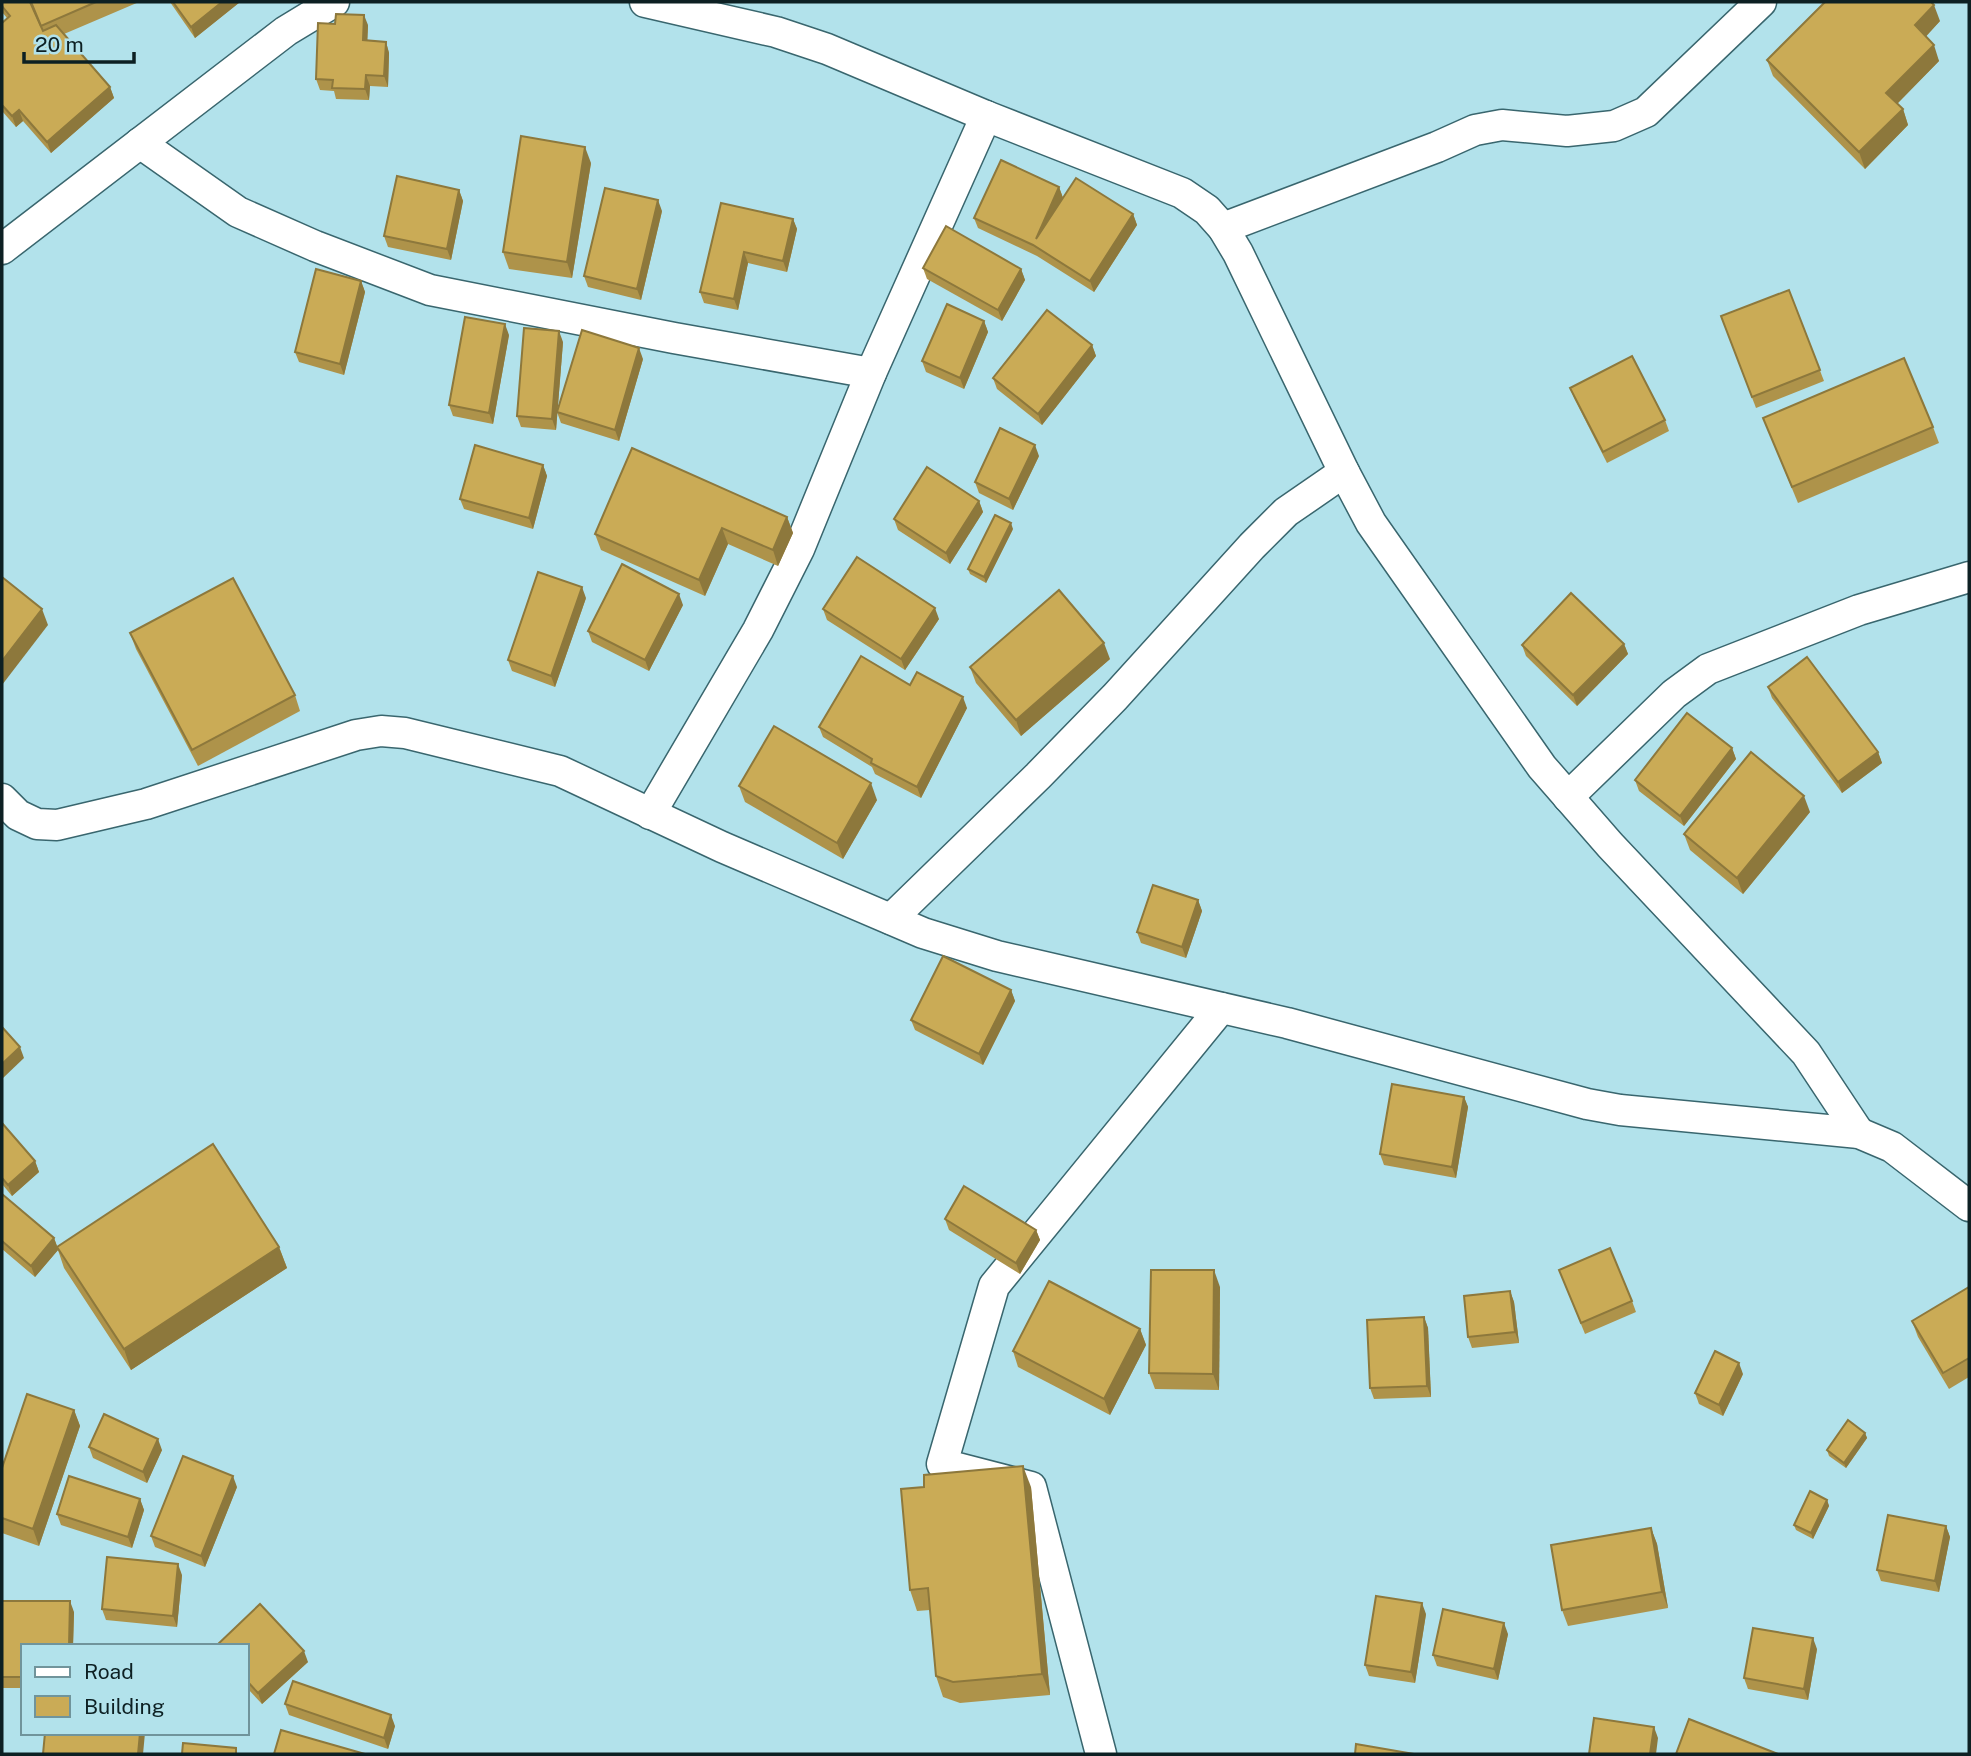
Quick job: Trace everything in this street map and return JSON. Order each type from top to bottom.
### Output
[{"type":"street","points":[[2,249],[286,31],[334,2]]},
{"type":"street","points":[[645,2],[776,32],[827,50],[1182,193],[1208,210],[1238,253],[1371,523],[1542,767],[1611,845],[1806,1053],[1859,1133]]},
{"type":"street","points":[[1223,228],[1425,152],[1475,130],[1502,125],[1567,131],[1614,126],[1646,112],[1761,2]]},
{"type":"street","points":[[650,814],[758,630],[799,549],[871,373],[986,116]]},
{"type":"street","points":[[140,143],[238,212],[315,246],[430,290],[871,373]]},
{"type":"street","points":[[891,919],[1105,707],[1286,512],[1344,472]]},
{"type":"street","points":[[1567,797],[1674,694],[1708,669],[1858,610],[1969,577]]},
{"type":"street","points":[[2,799],[18,815],[37,824],[57,825],[146,804],[356,735],[381,731],[405,733],[559,771],[722,847],[923,933],[997,956],[1287,1023],[1587,1104],[1620,1110],[1859,1133],[1892,1147],[1969,1206]]},
{"type":"street","points":[[1101,1754],[1031,1487],[942,1464],[994,1286],[1221,1008]]},
{"type":"building","points":[[2,2],[30,2],[43,31],[56,25],[110,87],[47,142],[19,110],[12,116],[2,105],[2,23],[10,16]]},
{"type":"building","points":[[31,2],[96,2],[41,26]]},
{"type":"building","points":[[173,2],[222,2],[191,27]]},
{"type":"building","points":[[1825,2],[1931,2],[1934,5],[1915,25],[1934,45],[1886,93],[1903,109],[1859,152],[1767,60]]},
{"type":"building","points":[[336,14],[364,15],[363,40],[386,42],[384,76],[366,75],[365,89],[332,88],[333,80],[316,79],[318,23],[335,24]]},
{"type":"building","points":[[521,136],[585,147],[567,262],[503,252]]},
{"type":"building","points":[[1001,160],[1059,187],[1036,239],[1076,178],[1133,214],[1090,281],[1033,245],[974,218]]},
{"type":"building","points":[[397,176],[459,190],[447,249],[384,236]]},
{"type":"building","points":[[605,188],[658,200],[637,289],[584,276]]},
{"type":"building","points":[[721,203],[793,219],[783,261],[744,252],[734,299],[700,292]]},
{"type":"building","points":[[946,226],[1021,269],[998,310],[923,268]]},
{"type":"building","points":[[316,269],[361,281],[340,364],[295,352]]},
{"type":"building","points":[[1789,290],[1820,370],[1752,397],[1721,316]]},
{"type":"building","points":[[947,304],[984,321],[960,378],[922,361]]},
{"type":"building","points":[[1047,310],[1092,345],[1038,414],[993,378]]},
{"type":"building","points":[[465,317],[505,324],[489,413],[449,405]]},
{"type":"building","points":[[524,328],[559,331],[552,419],[517,416]]},
{"type":"building","points":[[582,330],[639,348],[615,430],[557,412]]},
{"type":"building","points":[[1632,356],[1665,420],[1603,452],[1570,388]]},
{"type":"building","points":[[1904,358],[1933,427],[1792,487],[1763,418]]},
{"type":"building","points":[[1000,428],[1035,445],[1009,499],[975,482]]},
{"type":"building","points":[[475,445],[543,465],[529,518],[460,499]]},
{"type":"building","points":[[632,448],[787,517],[773,550],[722,528],[699,580],[595,534]]},
{"type":"building","points":[[927,467],[979,501],[946,553],[894,519]]},
{"type":"building","points":[[995,515],[1011,523],[984,577],[968,569]]},
{"type":"building","points":[[857,557],[935,608],[901,659],[823,609]]},
{"type":"building","points":[[622,564],[679,594],[645,660],[588,631]]},
{"type":"building","points":[[538,572],[582,587],[551,676],[508,660]]},
{"type":"building","points":[[2,577],[42,609],[2,661]]},
{"type":"building","points":[[233,578],[295,695],[192,750],[130,633]]},
{"type":"building","points":[[1059,590],[1104,643],[1016,720],[970,667]]},
{"type":"building","points":[[1571,593],[1624,644],[1573,695],[1522,645]]},
{"type":"building","points":[[861,656],[910,685],[917,672],[963,697],[917,787],[871,763],[872,759],[819,727]]},
{"type":"building","points":[[1807,657],[1878,752],[1838,782],[1768,687]]},
{"type":"building","points":[[1687,713],[1732,748],[1680,816],[1635,780]]},
{"type":"building","points":[[774,726],[871,783],[837,843],[739,786]]},
{"type":"building","points":[[1751,752],[1804,796],[1737,878],[1684,834]]},
{"type":"building","points":[[1153,885],[1198,900],[1182,947],[1137,932]]},
{"type":"building","points":[[943,956],[1011,990],[979,1054],[911,1020]]},
{"type":"building","points":[[2,1027],[20,1047],[2,1064]]},
{"type":"building","points":[[1392,1084],[1464,1097],[1452,1167],[1380,1154]]},
{"type":"building","points":[[2,1123],[35,1161],[8,1185],[2,1178]]},
{"type":"building","points":[[213,1144],[279,1247],[124,1349],[57,1247]]},
{"type":"building","points":[[964,1186],[1036,1230],[1016,1263],[945,1219]]},
{"type":"building","points":[[2,1194],[54,1238],[31,1266],[2,1241]]},
{"type":"building","points":[[1610,1248],[1632,1301],[1581,1323],[1559,1270]]},
{"type":"building","points":[[1151,1270],[1214,1270],[1213,1374],[1149,1373]]},
{"type":"building","points":[[1049,1281],[1140,1329],[1104,1399],[1013,1351]]},
{"type":"building","points":[[1969,1287],[1969,1358],[1943,1373],[1912,1321]]},
{"type":"building","points":[[1510,1291],[1515,1332],[1468,1337],[1464,1296]]},
{"type":"building","points":[[1424,1317],[1427,1386],[1370,1388],[1367,1320]]},
{"type":"building","points":[[1715,1351],[1739,1363],[1719,1405],[1695,1393]]},
{"type":"building","points":[[27,1394],[74,1410],[33,1529],[2,1518],[2,1468]]},
{"type":"building","points":[[104,1414],[158,1439],[143,1472],[89,1447]]},
{"type":"building","points":[[1848,1420],[1865,1433],[1844,1463],[1827,1450]]},
{"type":"building","points":[[183,1456],[233,1476],[201,1556],[151,1536]]},
{"type":"building","points":[[1023,1466],[1042,1674],[953,1682],[936,1676],[928,1588],[910,1590],[901,1489],[924,1487],[924,1475]]},
{"type":"building","points":[[69,1476],[140,1499],[128,1537],[57,1514]]},
{"type":"building","points":[[1810,1491],[1827,1500],[1811,1533],[1794,1525]]},
{"type":"building","points":[[1888,1515],[1946,1526],[1935,1581],[1877,1570]]},
{"type":"building","points":[[1651,1528],[1662,1592],[1562,1610],[1551,1545]]},
{"type":"building","points":[[107,1557],[178,1564],[173,1616],[102,1609]]},
{"type":"building","points":[[1376,1596],[1422,1603],[1411,1672],[1365,1665]]},
{"type":"building","points":[[2,1601],[70,1601],[69,1644],[21,1644],[21,1677],[2,1677]]},
{"type":"building","points":[[260,1604],[304,1651],[258,1693],[248,1682],[248,1644],[218,1644]]},
{"type":"building","points":[[1443,1609],[1504,1623],[1494,1669],[1433,1655]]},
{"type":"building","points":[[1753,1628],[1813,1638],[1804,1689],[1744,1678]]},
{"type":"building","points":[[293,1681],[391,1715],[384,1738],[285,1704]]},
{"type":"building","points":[[1594,1718],[1654,1727],[1650,1754],[1589,1754]]},
{"type":"building","points":[[1689,1719],[1778,1754],[1676,1754]]},
{"type":"building","points":[[281,1730],[365,1754],[274,1754]]},
{"type":"building","points":[[45,1735],[140,1735],[138,1754],[43,1754]]},
{"type":"building","points":[[183,1743],[236,1748],[236,1754],[182,1754]]},
{"type":"building","points":[[1356,1744],[1414,1754],[1355,1754]]}]
